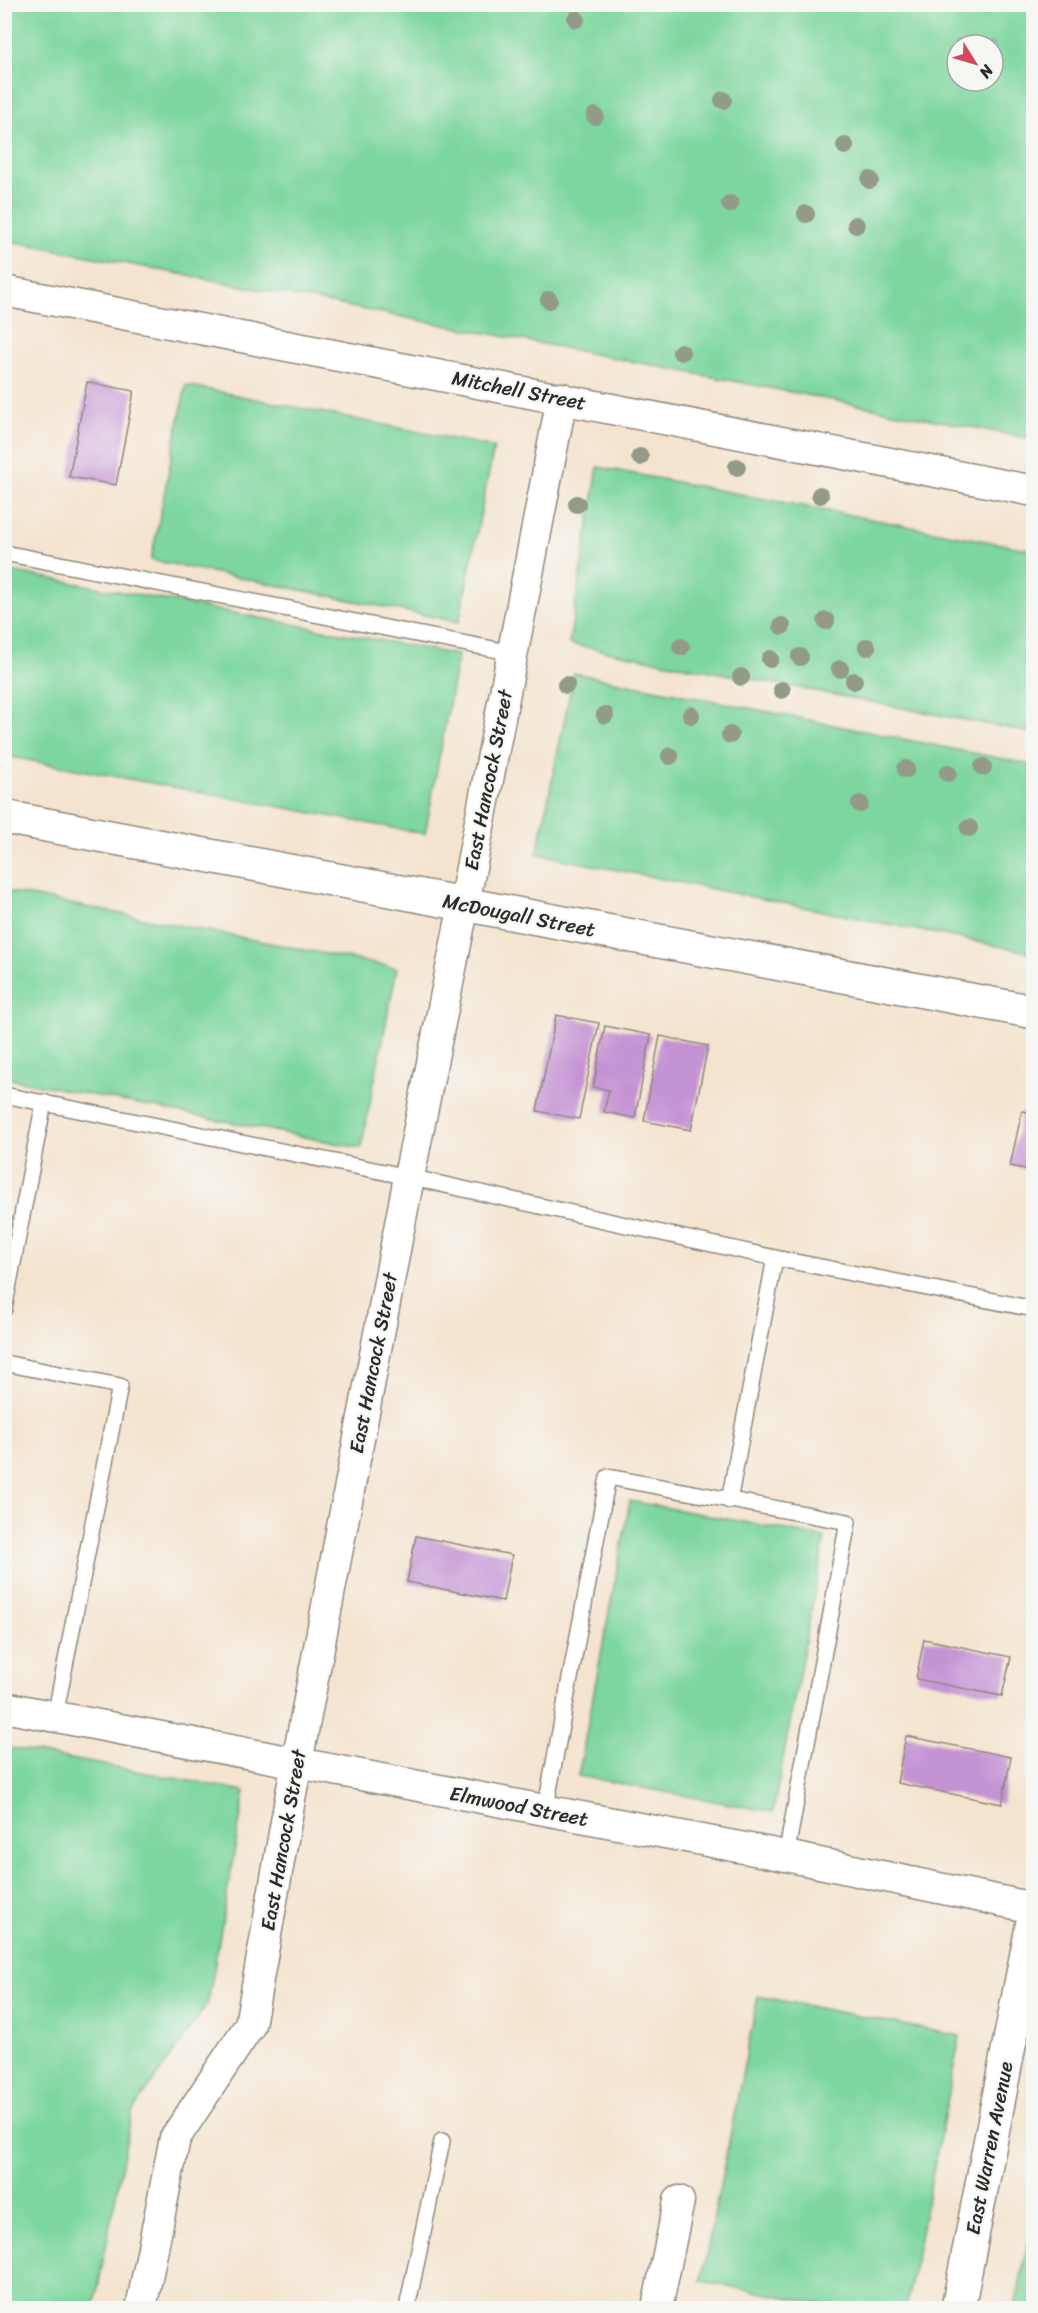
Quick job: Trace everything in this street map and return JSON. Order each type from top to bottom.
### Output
[{"type":"street","name":"Mitchell Street","points":[[4,291],[1034,491]]},
{"type":"street","name":"East Hancock Street","points":[[141,2308],[175,2138],[249,2025],[409,1177],[562,398]]},
{"type":"street","name":"McDougall Street","points":[[4,817],[1034,1012]]},
{"type":"street","name":"Elmwood Street","points":[[4,1707],[786,1856],[1034,1908]]},
{"type":"street","name":"East Warren Avenue","points":[[958,2308],[1034,1917]]},
{"type":"street","points":[[657,2308],[679,2200]]},
{"type":"lane","points":[[4,553],[513,653]]},
{"type":"lane","points":[[4,1095],[409,1177],[775,1258],[1034,1309]]},
{"type":"lane","points":[[4,1309],[44,1102]]},
{"type":"lane","points":[[729,1500],[775,1258]]},
{"type":"lane","points":[[4,1363],[120,1386],[54,1716]]},
{"type":"lane","points":[[545,1811],[608,1477],[848,1522],[786,1856]]},
{"type":"lane","points":[[407,2308],[442,2141]]},
{"type":"green space","points":[[4,5],[1033,5],[1033,439],[5,240]]},
{"type":"green space","points":[[186,385],[494,447],[459,622],[151,560]]},
{"type":"green space","points":[[598,467],[1033,550],[1033,733],[569,644]]},
{"type":"green space","points":[[5,570],[458,655],[425,834],[5,756]]},
{"type":"green space","points":[[574,673],[1033,765],[1033,953],[537,854]]},
{"type":"green space","points":[[5,891],[397,968],[361,1148],[5,1078]]},
{"type":"green space","points":[[630,1501],[825,1537],[773,1812],[578,1776]]},
{"type":"green space","points":[[5,1747],[245,1791],[208,2003],[132,2112],[94,2308],[5,2308]]},
{"type":"green space","points":[[758,1996],[960,2036],[906,2308],[842,2308],[701,2281]]},
{"type":"green space","points":[[1033,2214],[1033,2308],[1015,2308]]},
{"type":"building","points":[[87,382],[134,391],[116,485],[69,477]]},
{"type":"building","points":[[556,1015],[599,1023],[579,1119],[537,1111]]},
{"type":"building","points":[[605,1026],[651,1035],[635,1118],[604,1112],[609,1090],[593,1087]]},
{"type":"building","points":[[660,1036],[708,1046],[691,1130],[644,1121]]},
{"type":"building","points":[[1022,1111],[1034,1113],[1034,1171],[1010,1166]]},
{"type":"building","points":[[416,1536],[512,1555],[503,1601],[407,1582]]},
{"type":"building","points":[[924,1639],[1011,1657],[1002,1696],[916,1679]]},
{"type":"building","points":[[906,1736],[1011,1757],[1002,1804],[897,1783]]}]
